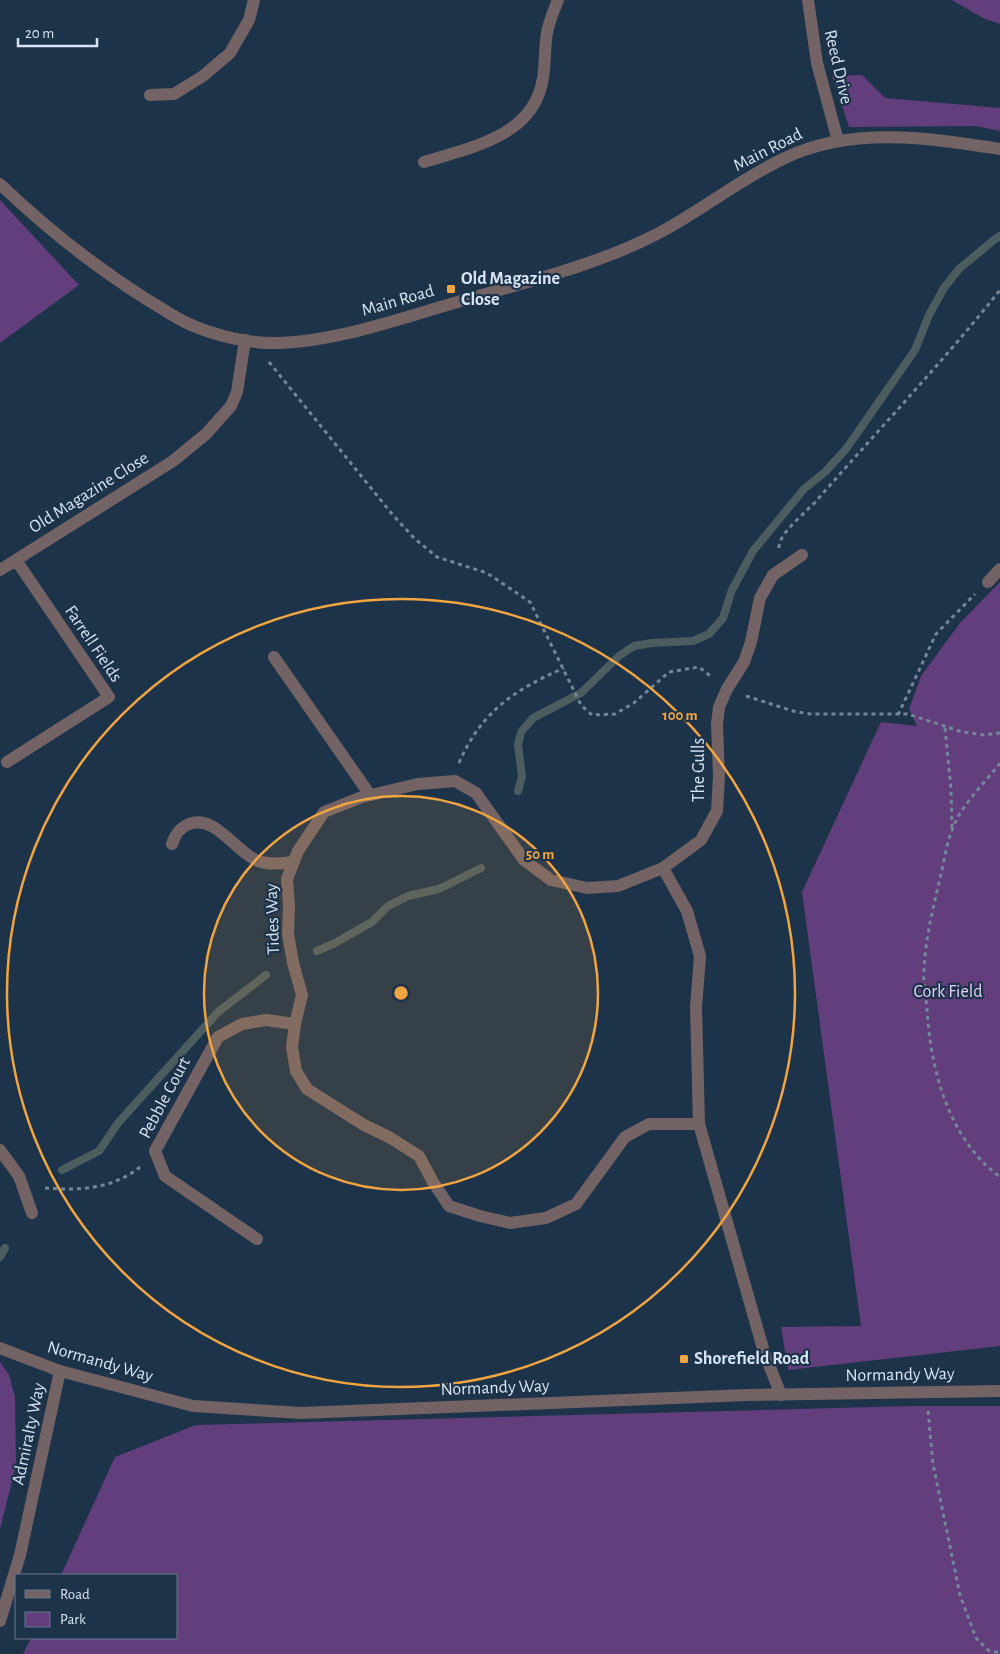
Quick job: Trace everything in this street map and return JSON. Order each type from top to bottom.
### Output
[{"type":"street","points":[[150,95],[174,94],[203,76],[230,53],[249,20],[254,0]]},
{"type":"street","points":[[424,162],[476,146],[498,136],[515,126],[528,113],[537,100],[542,82],[547,33],[558,0]]},
{"type":"street","name":"Reed Drive","points":[[808,0],[817,63],[838,141]]},
{"type":"street","name":"Main Road","points":[[0,184],[26,209],[95,265],[132,290],[189,324],[249,341],[279,343],[345,334],[583,264],[621,251],[657,234],[784,158],[814,146],[838,141],[893,138],[928,139],[1000,149]]},
{"type":"street","name":"Old Magazine Close","points":[[0,570],[173,460],[206,434],[231,406],[249,341]]},
{"type":"street","name":"The Gulls","points":[[662,868],[701,840],[717,811],[719,776],[717,724],[719,706],[744,662],[751,642],[760,598],[773,575],[802,555]]},
{"type":"street","name":"Farrell Fields","points":[[7,762],[109,696],[16,560]]},
{"type":"street","points":[[988,582],[1000,569]]},
{"type":"street","points":[[274,657],[370,795]]},
{"type":"street","points":[[455,781],[476,793],[524,860],[551,880],[587,888],[618,886],[662,868],[687,911],[700,956],[696,1007],[698,1124],[764,1352],[781,1395]]},
{"type":"street","name":"Tides Way","points":[[455,781],[418,784],[370,795],[324,812],[298,851],[287,879],[289,906],[288,934],[293,963],[302,995],[292,1047],[296,1071],[307,1089],[364,1125],[389,1137],[419,1156],[449,1206],[480,1216],[510,1222],[546,1218],[576,1204],[625,1137],[649,1124],[698,1124]]},
{"type":"street","points":[[172,844],[175,834],[184,826],[196,821],[219,831],[237,847],[257,860],[271,864],[293,862]]},
{"type":"street","name":"Pebble Court","points":[[257,1239],[165,1176],[155,1151],[218,1037],[242,1024],[266,1020],[295,1024]]},
{"type":"street","points":[[0,1150],[19,1176],[32,1213]]},
{"type":"street","name":"Normandy Way","points":[[0,1348],[60,1371],[193,1406],[301,1413],[781,1395],[1000,1391]]},
{"type":"street","name":"Admiralty Way","points":[[0,1620],[20,1555],[60,1371]]},
{"type":"path","points":[[785,567],[779,554],[778,542],[784,533],[804,515],[837,476],[940,364],[1000,290]]},
{"type":"path","points":[[249,341],[414,538],[437,557],[487,573],[530,602],[581,706],[592,715],[615,714],[634,703],[669,672],[700,667],[727,689],[793,711],[810,714],[908,714],[945,728],[962,732],[985,735],[1000,733]]},
{"type":"path","points":[[898,714],[936,634],[988,582]]},
{"type":"path","points":[[455,781],[466,746],[478,728],[499,706],[520,690],[564,668]]},
{"type":"path","points":[[945,728],[951,789],[952,830]]},
{"type":"path","points":[[1000,763],[961,812],[952,830],[931,918],[925,959],[924,982],[932,1058],[937,1080],[956,1123],[972,1150],[986,1166],[1000,1177]]},
{"type":"path","points":[[24,1187],[58,1189],[111,1184],[130,1175],[145,1163],[155,1151]]},
{"type":"path","points":[[926,1392],[933,1464],[960,1595],[976,1638],[988,1650],[1000,1653]]},
{"type":"green space","points":[[952,0],[1000,0],[1000,24],[983,18]]},
{"type":"green space","points":[[862,75],[885,98],[1000,108],[1000,131],[976,126],[849,127],[832,76]]},
{"type":"green space","points":[[0,200],[79,285],[0,343]]},
{"type":"green space","name":"Cork Field","points":[[1000,582],[1000,1346],[788,1370],[781,1327],[861,1326],[802,892],[881,722],[917,726],[909,709],[921,676],[960,623]]},
{"type":"green space","points":[[0,1362],[9,1375],[15,1397],[16,1465],[0,1529]]},
{"type":"green space","points":[[910,1406],[1000,1406],[1000,1654],[23,1654],[30,1639],[178,1639],[178,1574],[61,1574],[115,1457],[196,1425]]},
{"type":"waterway","points":[[518,791],[522,776],[518,745],[521,732],[533,718],[581,693],[619,656],[634,646],[693,641],[709,634],[723,618],[732,590],[753,551],[804,489],[825,472],[846,449],[915,350],[929,315],[944,288],[959,269],[1000,236]]},
{"type":"waterway","points":[[317,951],[372,922],[388,906],[408,896],[439,889],[481,868]]},
{"type":"waterway","points":[[62,1170],[99,1151],[118,1123],[218,1012],[266,975]]},
{"type":"waterway","points":[[0,1257],[5,1248]]},
{"type":"place","name":"Old Magazine Close","points":[[451,289]]},
{"type":"place","name":"Shorefield Road","points":[[684,1359]]}]
